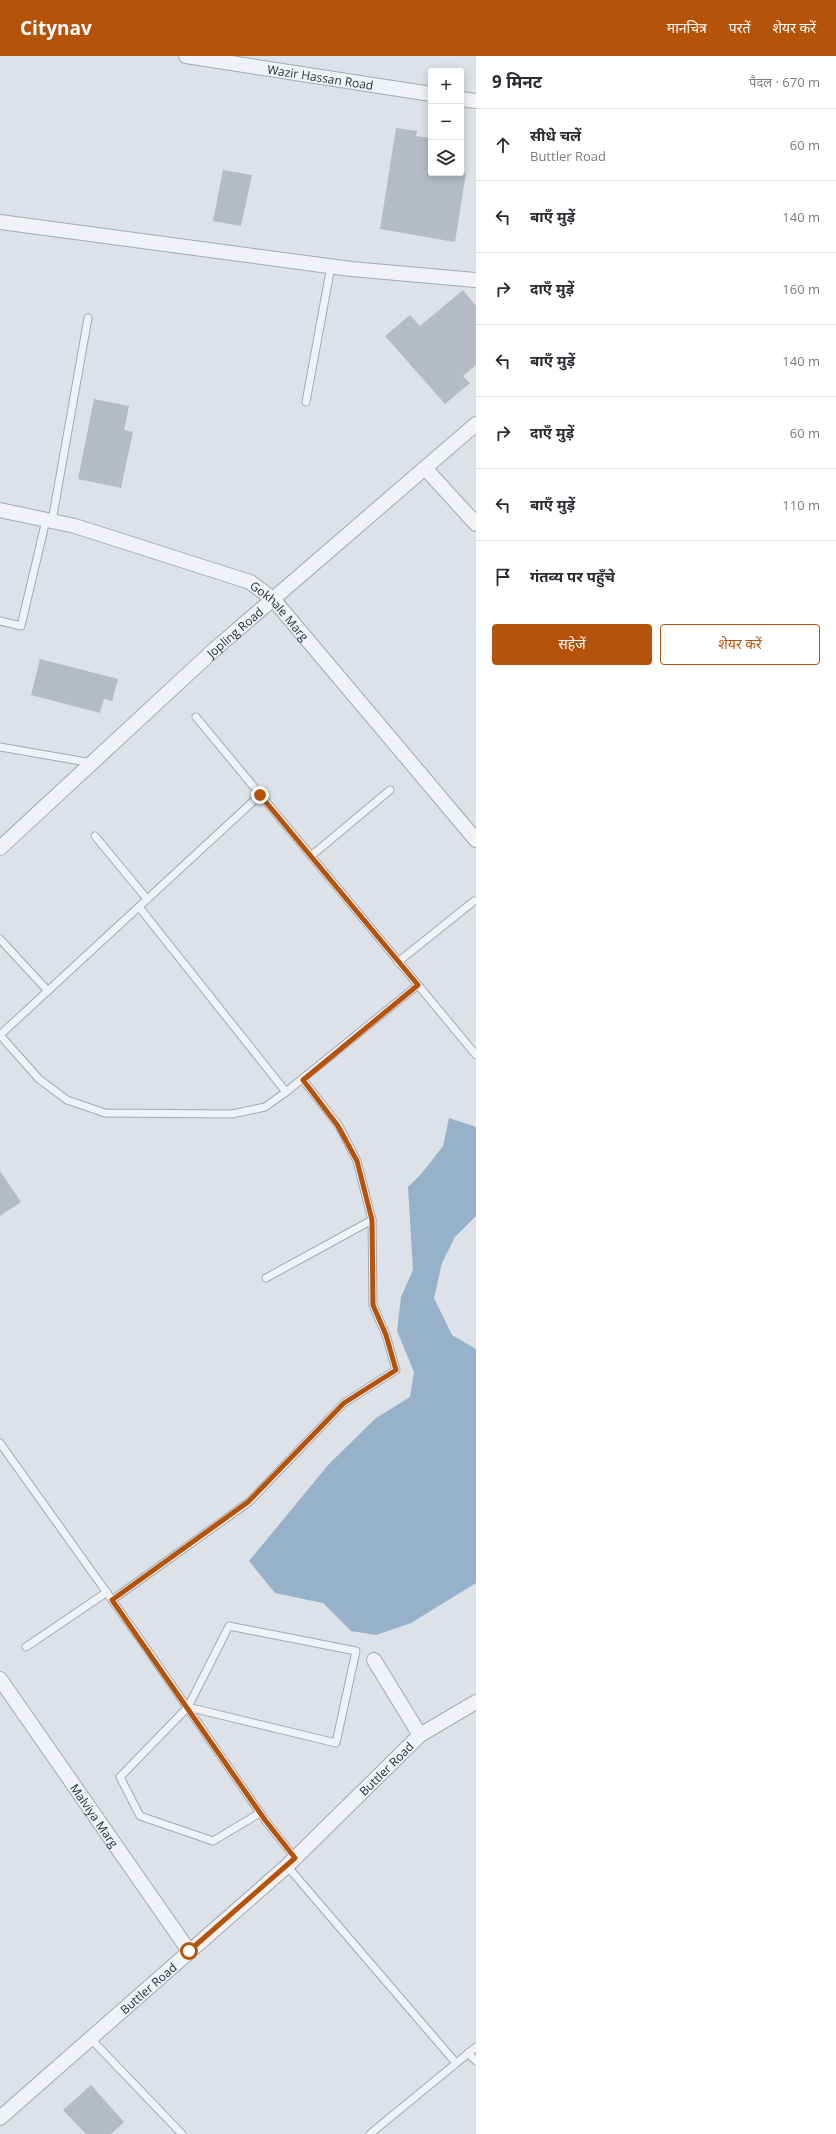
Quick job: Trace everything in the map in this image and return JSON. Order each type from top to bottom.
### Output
[{"type":"street","name":"Wazir Hassan Road","points":[[186,56],[428,94]]},
{"type":"street","points":[[464,99],[476,101]]},
{"type":"street","points":[[0,222],[331,266],[476,280]]},
{"type":"street","name":"Jopling Road","points":[[0,848],[215,650],[476,424]]},
{"type":"street","points":[[425,468],[476,524]]},
{"type":"street","name":"Gokhale Marg","points":[[0,510],[82,528],[250,582],[273,599],[476,840]]},
{"type":"street","points":[[374,1660],[420,1735]]},
{"type":"street","name":"Malviya Marg","points":[[0,1679],[189,1951]]},
{"type":"street","name":"Buttler Road","points":[[0,2118],[291,1862],[420,1735],[476,1702]]},
{"type":"lane","points":[[306,402],[331,266]]},
{"type":"lane","points":[[0,621],[21,626],[49,521],[88,318]]},
{"type":"lane","points":[[196,717],[476,1055]]},
{"type":"lane","points":[[0,747],[92,763]]},
{"type":"lane","points":[[311,856],[390,790]]},
{"type":"lane","points":[[260,795],[0,1035],[39,1079],[67,1100],[105,1113],[232,1114],[265,1106],[286,1092],[303,1080],[418,985]]},
{"type":"lane","points":[[96,836],[148,899]]},
{"type":"lane","points":[[398,962],[474,901]]},
{"type":"lane","points":[[139,907],[286,1092]]},
{"type":"lane","points":[[0,939],[48,991]]},
{"type":"lane","points":[[112,1600],[248,1502],[344,1403],[396,1370],[386,1335],[373,1305],[372,1220],[357,1161],[338,1126],[303,1080]]},
{"type":"lane","points":[[266,1278],[372,1220]]},
{"type":"lane","points":[[0,1443],[188,1708],[260,1813],[291,1862],[456,2063]]},
{"type":"lane","points":[[26,1647],[106,1592]]},
{"type":"lane","points":[[188,1708],[336,1743],[356,1651],[229,1626],[188,1708],[120,1777],[140,1816],[213,1841],[260,1813]]},
{"type":"lane","points":[[90,2038],[182,2134]]},
{"type":"lane","points":[[370,2134],[476,2047]]},
{"type":"lane","points":[[468,2053],[476,2061]]},
{"type":"water","points":[[449,1118],[476,1127],[476,1216],[455,1237],[442,1263],[434,1298],[452,1335],[476,1349],[476,1583],[411,1623],[376,1635],[351,1631],[323,1603],[275,1593],[249,1561],[329,1464],[376,1418],[410,1397],[414,1372],[397,1331],[401,1297],[413,1270],[408,1187],[422,1173],[443,1146]]},
{"type":"building","points":[[396,128],[417,131],[416,136],[428,138],[428,176],[464,176],[464,173],[466,173],[455,242],[380,229]]},
{"type":"building","points":[[223,170],[252,175],[241,226],[213,221]]},
{"type":"building","points":[[463,290],[476,306],[476,365],[463,376],[470,383],[445,404],[385,336],[410,315],[420,326]]},
{"type":"building","points":[[94,399],[129,406],[124,430],[133,432],[121,488],[78,479]]},
{"type":"building","points":[[40,659],[118,679],[112,701],[104,699],[100,713],[31,695]]},
{"type":"building","points":[[0,1171],[21,1202],[0,1216]]},
{"type":"building","points":[[91,2085],[124,2122],[111,2134],[86,2134],[63,2110]]},
{"type":"route","points":[[189,1951],[295,1858],[265,1820],[112,1600],[248,1502],[344,1403],[396,1370],[386,1335],[373,1305],[372,1220],[357,1161],[338,1126],[303,1080],[418,985],[260,795]]}]
